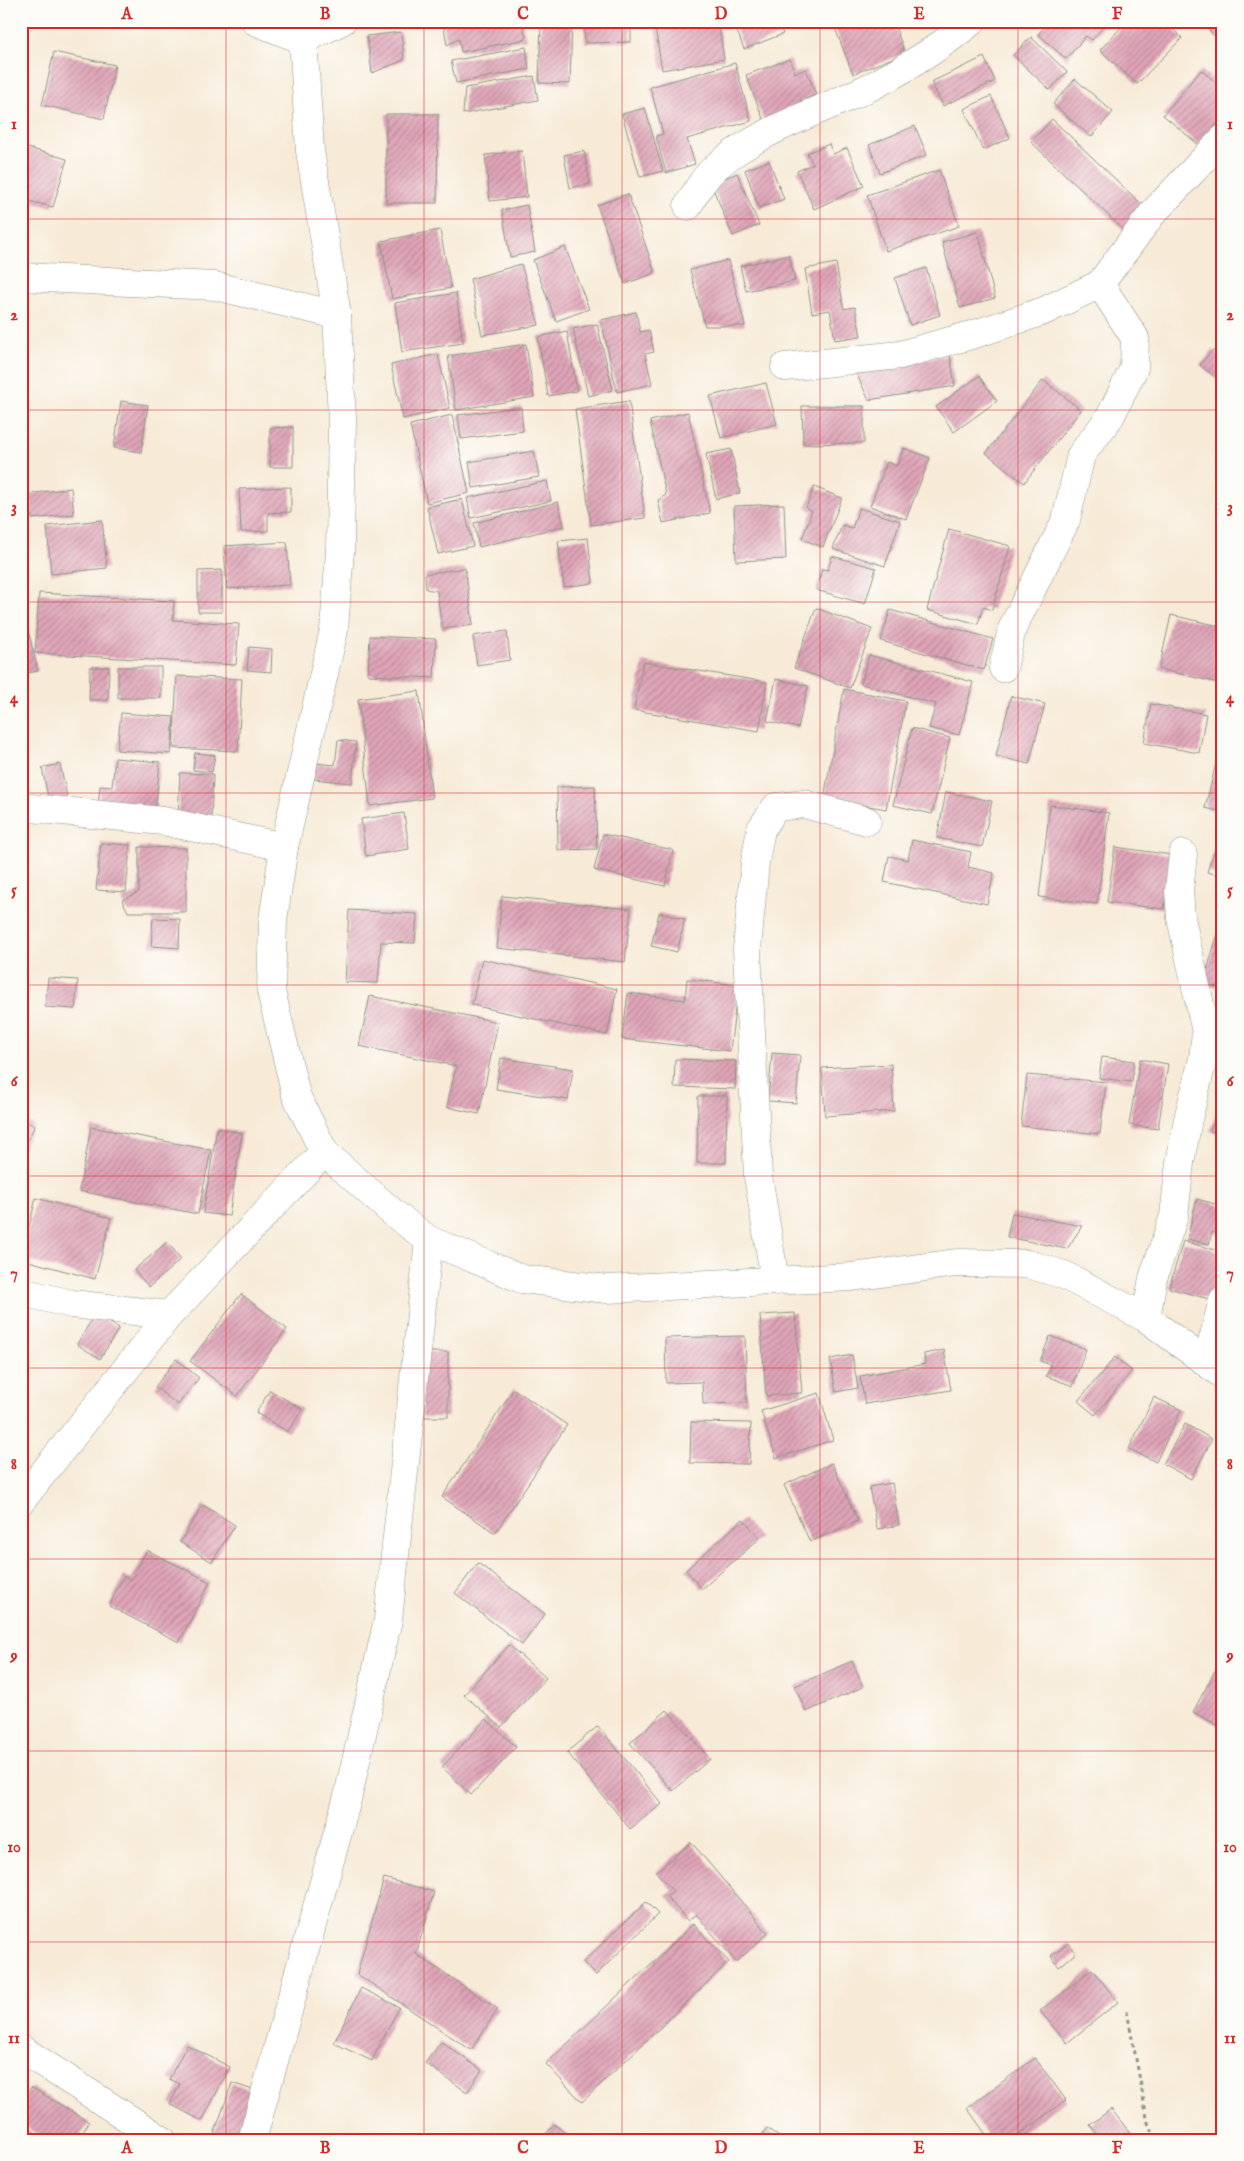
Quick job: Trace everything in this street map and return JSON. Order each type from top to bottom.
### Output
[{"type":"street","points":[[255,21],[303,31],[342,21]]},
{"type":"street","points":[[688,206],[702,183],[716,167],[737,152],[794,120],[875,84],[922,58],[972,21]]},
{"type":"street","points":[[303,31],[310,151],[337,315],[342,418],[340,551],[334,630],[284,847],[273,920],[271,991],[296,1095],[324,1152],[392,1212],[430,1240],[522,1279],[607,1289],[852,1277],[956,1263],[1028,1264],[1064,1275],[1146,1318],[1215,1369],[1223,1300]]},
{"type":"street","points":[[785,367],[900,354],[975,334],[1044,311],[1100,284],[1152,214],[1223,139]]},
{"type":"street","points":[[21,276],[215,286],[337,315]]},
{"type":"street","points":[[1003,668],[1012,629],[1066,520],[1081,455],[1110,417],[1134,368],[1135,338],[1100,284]]},
{"type":"street","points":[[775,1281],[758,1176],[747,949],[761,829],[776,807],[804,804],[867,821]]},
{"type":"street","points":[[21,807],[163,821],[284,847]]},
{"type":"street","points":[[1146,1318],[1153,1278],[1174,1216],[1180,1163],[1188,1119],[1203,1059],[1206,1032],[1181,918],[1179,891],[1183,854]]},
{"type":"street","points":[[21,1501],[169,1315],[324,1152]]},
{"type":"street","points":[[252,2140],[348,1796],[388,1620],[430,1240]]},
{"type":"street","points":[[21,1292],[72,1304],[169,1315]]},
{"type":"street","points":[[21,2049],[162,2140]]},
{"type":"path","points":[[1127,2011],[1148,2123],[1157,2140]]},
{"type":"building","points":[[443,21],[522,21],[526,39],[461,52],[459,39],[447,45]]},
{"type":"building","points":[[541,21],[572,21],[570,84],[539,83]]},
{"type":"building","points":[[584,21],[631,21],[631,42],[585,43]]},
{"type":"building","points":[[654,21],[718,21],[724,59],[662,70]]},
{"type":"building","points":[[733,21],[778,21],[783,34],[744,49]]},
{"type":"building","points":[[852,21],[893,21],[905,53],[853,74],[835,28]]},
{"type":"building","points":[[1050,21],[1108,21],[1092,40],[1086,36],[1066,59],[1038,34]]},
{"type":"building","points":[[1127,21],[1165,21],[1182,38],[1137,84],[1100,50]]},
{"type":"building","points":[[1201,21],[1223,21],[1223,32],[1216,38]]},
{"type":"building","points":[[401,32],[404,60],[372,73],[367,36]]},
{"type":"building","points":[[1031,37],[1067,72],[1050,90],[1013,55]]},
{"type":"building","points":[[526,47],[529,69],[456,83],[451,61]]},
{"type":"building","points":[[54,52],[115,65],[104,119],[42,105]]},
{"type":"building","points":[[984,57],[995,81],[943,106],[931,82]]},
{"type":"building","points":[[790,59],[795,73],[806,69],[816,95],[800,101],[805,111],[766,126],[746,75]]},
{"type":"building","points":[[735,63],[751,121],[687,139],[695,164],[666,173],[656,136],[663,134],[650,87]]},
{"type":"building","points":[[1201,70],[1223,88],[1223,117],[1199,145],[1163,115]]},
{"type":"building","points":[[534,76],[538,100],[463,114],[465,88]]},
{"type":"building","points":[[1075,79],[1113,112],[1091,137],[1053,104]]},
{"type":"building","points":[[991,96],[1010,138],[983,150],[964,109]]},
{"type":"building","points":[[645,108],[663,171],[640,177],[622,114]]},
{"type":"building","points":[[386,114],[438,114],[437,203],[386,203]]},
{"type":"building","points":[[1052,119],[1152,214],[1131,237],[1031,142]]},
{"type":"building","points":[[915,126],[927,155],[880,173],[869,145]]},
{"type":"building","points":[[829,144],[833,154],[847,148],[864,186],[814,209],[797,171],[813,164],[807,153]]},
{"type":"building","points":[[21,146],[67,159],[53,207],[21,199]]},
{"type":"building","points":[[522,151],[527,197],[490,201],[485,155]]},
{"type":"building","points":[[584,151],[590,184],[570,188],[564,155]]},
{"type":"building","points":[[769,161],[784,199],[759,208],[745,170]]},
{"type":"building","points":[[939,170],[959,226],[886,251],[867,195]]},
{"type":"building","points":[[737,173],[759,225],[733,236],[711,184]]},
{"type":"building","points":[[628,194],[655,273],[625,284],[597,205]]},
{"type":"building","points":[[527,205],[535,252],[510,257],[502,210]]},
{"type":"building","points":[[440,230],[451,288],[392,299],[381,241]]},
{"type":"building","points":[[978,232],[995,298],[960,308],[942,242]]},
{"type":"building","points":[[565,247],[589,309],[556,321],[533,260]]},
{"type":"building","points":[[789,255],[795,281],[746,291],[740,266]]},
{"type":"building","points":[[728,260],[745,326],[705,326],[690,270]]},
{"type":"building","points":[[836,263],[844,309],[855,307],[861,336],[835,340],[830,310],[812,313],[805,269]]},
{"type":"building","points":[[521,264],[539,325],[482,335],[470,279]]},
{"type":"building","points":[[926,268],[940,315],[910,325],[895,278]]},
{"type":"building","points":[[456,293],[463,343],[402,352],[395,303]]},
{"type":"building","points":[[636,312],[640,332],[649,330],[654,352],[645,354],[652,384],[617,392],[601,320]]},
{"type":"building","points":[[597,324],[613,390],[588,396],[573,329]]},
{"type":"building","points":[[567,331],[577,391],[548,396],[538,337]]},
{"type":"building","points":[[526,344],[534,397],[456,410],[448,356]]},
{"type":"building","points":[[1213,350],[1223,358],[1223,384],[1200,365]]},
{"type":"building","points":[[438,354],[450,408],[403,419],[391,365]]},
{"type":"building","points":[[950,355],[955,386],[869,400],[855,371]]},
{"type":"building","points":[[979,376],[997,401],[954,432],[936,407]]},
{"type":"building","points":[[1043,380],[1081,410],[1024,483],[986,453]]},
{"type":"building","points":[[766,383],[777,424],[721,438],[710,396]]},
{"type":"building","points":[[121,401],[148,405],[141,452],[114,448]]},
{"type":"building","points":[[629,401],[645,518],[591,525],[575,409]]},
{"type":"building","points":[[802,406],[864,406],[864,443],[803,444]]},
{"type":"building","points":[[521,407],[523,431],[461,439],[458,415]]},
{"type":"building","points":[[688,412],[710,513],[663,523],[658,500],[666,495],[650,421]]},
{"type":"building","points":[[452,415],[469,493],[427,503],[410,425]]},
{"type":"building","points":[[293,427],[293,467],[270,467],[270,428]]},
{"type":"building","points":[[904,448],[930,458],[906,519],[870,506],[887,462],[897,466]]},
{"type":"building","points":[[731,449],[740,493],[716,499],[706,454]]},
{"type":"building","points":[[534,451],[539,477],[473,488],[469,462]]},
{"type":"building","points":[[547,481],[551,501],[471,518],[467,498]]},
{"type":"building","points":[[291,487],[291,512],[268,513],[268,531],[241,532],[239,489]]},
{"type":"building","points":[[814,487],[842,498],[823,547],[802,539],[812,511],[806,508]]},
{"type":"building","points":[[71,488],[74,514],[32,519],[29,494]]},
{"type":"building","points":[[462,499],[473,546],[438,554],[427,507]]},
{"type":"building","points":[[558,502],[564,526],[479,547],[474,523]]},
{"type":"building","points":[[784,504],[786,559],[736,561],[734,506]]},
{"type":"building","points":[[859,508],[900,521],[885,566],[833,549],[842,525],[852,528]]},
{"type":"building","points":[[102,520],[107,568],[51,574],[47,526]]},
{"type":"building","points":[[949,529],[1010,546],[992,610],[983,607],[978,624],[927,610]]},
{"type":"building","points":[[588,538],[593,583],[564,587],[558,541]]},
{"type":"building","points":[[287,542],[290,585],[227,589],[224,546]]},
{"type":"building","points":[[832,556],[876,568],[865,604],[816,590],[822,569],[828,570]]},
{"type":"building","points":[[465,568],[473,625],[442,629],[437,591],[426,589],[425,574]]},
{"type":"building","points":[[222,570],[222,612],[198,612],[198,571]]},
{"type":"building","points":[[39,593],[174,601],[173,620],[239,624],[236,665],[35,653]]},
{"type":"building","points":[[21,601],[38,671],[21,674]]},
{"type":"building","points":[[816,608],[872,629],[850,688],[794,668]]},
{"type":"building","points":[[890,610],[993,639],[984,670],[881,641]]},
{"type":"building","points":[[1171,615],[1223,627],[1223,684],[1159,669]]},
{"type":"building","points":[[507,631],[510,660],[477,665],[473,636]]},
{"type":"building","points":[[370,636],[436,639],[434,678],[368,675]]},
{"type":"building","points":[[249,647],[272,649],[271,672],[247,670]]},
{"type":"building","points":[[869,655],[973,682],[959,735],[929,728],[936,704],[861,684]]},
{"type":"building","points":[[643,662],[767,682],[759,731],[634,710]]},
{"type":"building","points":[[90,667],[109,667],[108,700],[89,700]]},
{"type":"building","points":[[118,667],[161,667],[161,698],[118,698]]},
{"type":"building","points":[[177,676],[242,679],[238,751],[173,748]]},
{"type":"building","points":[[776,679],[808,686],[798,728],[767,721]]},
{"type":"building","points":[[844,689],[906,701],[886,809],[824,798]]},
{"type":"building","points":[[419,691],[432,798],[370,806],[358,699]]},
{"type":"building","points":[[1011,696],[1045,704],[1029,764],[996,756]]},
{"type":"building","points":[[1151,704],[1206,714],[1199,753],[1144,743]]},
{"type":"building","points":[[121,713],[174,717],[171,754],[117,750]]},
{"type":"building","points":[[912,728],[950,738],[932,814],[893,805]]},
{"type":"building","points":[[1223,739],[1223,812],[1205,808]]},
{"type":"building","points":[[338,740],[356,742],[352,783],[313,779],[315,763],[335,765]]},
{"type":"building","points":[[195,753],[215,755],[212,772],[193,770]]},
{"type":"building","points":[[115,758],[160,762],[155,813],[98,808],[100,786],[112,787]]},
{"type":"building","points":[[60,764],[68,801],[50,806],[42,768]]},
{"type":"building","points":[[180,773],[213,774],[211,819],[178,819]]},
{"type":"building","points":[[595,786],[597,849],[558,850],[557,787]]},
{"type":"building","points":[[946,792],[992,801],[982,847],[937,838]]},
{"type":"building","points":[[1050,805],[1109,813],[1097,904],[1039,897]]},
{"type":"building","points":[[404,813],[409,849],[366,856],[361,819]]},
{"type":"building","points":[[603,834],[673,850],[665,886],[594,870]]},
{"type":"building","points":[[912,840],[971,852],[968,867],[994,873],[987,904],[884,882],[889,856],[908,860]]},
{"type":"building","points":[[1218,840],[1223,841],[1223,876],[1207,872]]},
{"type":"building","points":[[101,843],[130,845],[126,892],[96,890]]},
{"type":"building","points":[[139,847],[186,848],[186,912],[128,912],[122,900],[139,892]]},
{"type":"building","points":[[1115,847],[1172,855],[1164,909],[1107,902]]},
{"type":"building","points":[[502,896],[631,909],[625,962],[497,948]]},
{"type":"building","points":[[349,910],[417,914],[415,943],[381,942],[378,983],[345,982]]},
{"type":"building","points":[[659,913],[685,919],[677,952],[651,946]]},
{"type":"building","points":[[1223,917],[1223,989],[1203,983]]},
{"type":"building","points":[[153,918],[180,919],[179,948],[151,946]]},
{"type":"building","points":[[482,959],[617,989],[607,1035],[472,1005]]},
{"type":"building","points":[[48,978],[78,980],[75,1009],[45,1007]]},
{"type":"building","points":[[687,979],[738,985],[730,1051],[622,1039],[628,993],[685,1000]]},
{"type":"building","points":[[370,996],[498,1022],[479,1114],[447,1107],[456,1066],[359,1046]]},
{"type":"building","points":[[772,1053],[800,1055],[796,1103],[768,1101]]},
{"type":"building","points":[[1102,1057],[1134,1061],[1132,1082],[1099,1078]]},
{"type":"building","points":[[501,1058],[573,1069],[568,1100],[496,1089]]},
{"type":"building","points":[[675,1059],[736,1061],[735,1089],[674,1087]]},
{"type":"building","points":[[1140,1059],[1168,1064],[1158,1129],[1129,1125]]},
{"type":"building","points":[[891,1064],[894,1111],[825,1116],[822,1068]]},
{"type":"building","points":[[1027,1075],[1106,1082],[1100,1134],[1021,1126]]},
{"type":"building","points":[[698,1096],[727,1096],[726,1163],[697,1163]]},
{"type":"building","points":[[1220,1103],[1223,1104],[1223,1135],[1210,1131]]},
{"type":"building","points":[[21,1119],[35,1126],[21,1151]]},
{"type":"building","points":[[91,1127],[211,1150],[198,1214],[79,1191]]},
{"type":"building","points":[[217,1128],[242,1133],[229,1216],[203,1213]]},
{"type":"building","points":[[36,1198],[111,1218],[95,1279],[21,1259]]},
{"type":"building","points":[[1197,1199],[1223,1206],[1223,1235],[1212,1232],[1209,1244],[1187,1239]]},
{"type":"building","points":[[1012,1213],[1082,1226],[1067,1249],[1007,1237]]},
{"type":"building","points":[[1183,1241],[1223,1252],[1223,1279],[1216,1301],[1169,1288]]},
{"type":"building","points":[[167,1242],[181,1259],[149,1287],[134,1270]]},
{"type":"building","points":[[241,1294],[287,1329],[237,1396],[190,1361]]},
{"type":"building","points":[[795,1313],[802,1393],[766,1396],[760,1315]]},
{"type":"building","points":[[95,1314],[119,1328],[100,1359],[77,1344]]},
{"type":"building","points":[[745,1336],[747,1403],[703,1404],[702,1382],[666,1383],[665,1338]]},
{"type":"building","points":[[1050,1336],[1086,1349],[1073,1386],[1046,1376],[1051,1365],[1040,1361]]},
{"type":"building","points":[[944,1350],[951,1390],[865,1404],[860,1376],[925,1364],[924,1354]]},
{"type":"building","points":[[422,1352],[448,1352],[448,1417],[422,1417]]},
{"type":"building","points":[[852,1355],[858,1388],[836,1392],[830,1359]]},
{"type":"building","points":[[1115,1357],[1132,1371],[1095,1415],[1078,1401]]},
{"type":"building","points":[[176,1359],[199,1378],[178,1405],[155,1387]]},
{"type":"building","points":[[514,1389],[567,1425],[495,1533],[442,1497]]},
{"type":"building","points":[[270,1390],[302,1409],[288,1432],[256,1413]]},
{"type":"building","points":[[819,1393],[833,1440],[776,1458],[761,1411]]},
{"type":"building","points":[[1154,1397],[1181,1410],[1156,1462],[1129,1449]]},
{"type":"building","points":[[691,1422],[751,1423],[749,1464],[690,1463]]},
{"type":"building","points":[[1185,1424],[1212,1439],[1191,1479],[1163,1464]]},
{"type":"building","points":[[832,1463],[858,1521],[810,1542],[784,1485]]},
{"type":"building","points":[[892,1483],[899,1525],[877,1529],[869,1487]]},
{"type":"building","points":[[203,1505],[235,1525],[212,1562],[180,1542]]},
{"type":"building","points":[[743,1519],[760,1538],[702,1589],[686,1570]]},
{"type":"building","points":[[147,1550],[210,1582],[179,1642],[109,1606],[124,1576],[131,1580]]},
{"type":"building","points":[[478,1563],[545,1614],[522,1645],[455,1593]]},
{"type":"building","points":[[509,1645],[546,1678],[501,1727],[464,1695]]},
{"type":"building","points":[[852,1661],[863,1687],[806,1712],[795,1686]]},
{"type":"building","points":[[1217,1667],[1223,1670],[1223,1728],[1193,1712]]},
{"type":"building","points":[[667,1710],[710,1759],[673,1791],[630,1743]]},
{"type":"building","points":[[486,1719],[516,1747],[471,1795],[442,1767]]},
{"type":"building","points":[[598,1726],[662,1804],[630,1829],[567,1752]]},
{"type":"building","points":[[691,1842],[768,1933],[736,1962],[696,1914],[688,1921],[666,1896],[673,1891],[656,1872]]},
{"type":"building","points":[[384,1878],[434,1892],[416,1954],[498,2009],[471,2050],[357,1974]]},
{"type":"building","points":[[646,1902],[658,1914],[596,1975],[583,1962]]},
{"type":"building","points":[[693,1924],[729,1962],[582,2102],[546,2064]]},
{"type":"building","points":[[1069,1943],[1076,1953],[1059,1967],[1051,1956]]},
{"type":"building","points":[[1092,1969],[1118,2002],[1067,2043],[1040,2011]]},
{"type":"building","points":[[361,1988],[399,2007],[372,2061],[334,2043]]},
{"type":"building","points":[[441,2042],[482,2070],[467,2092],[425,2063]]},
{"type":"building","points":[[187,2045],[230,2067],[202,2121],[170,2104],[180,2084],[169,2079]]},
{"type":"building","points":[[1035,2058],[1066,2100],[1012,2140],[990,2140],[967,2108]]},
{"type":"building","points":[[232,2083],[256,2091],[239,2140],[212,2140]]},
{"type":"building","points":[[31,2087],[89,2122],[78,2140],[48,2140],[21,2124],[21,2102]]},
{"type":"building","points":[[1111,2109],[1136,2140],[1101,2140],[1090,2125]]},
{"type":"building","points":[[554,2124],[574,2140],[541,2140]]},
{"type":"building","points":[[767,2128],[783,2140],[758,2140]]},
{"type":"building","points":[[24,2131],[39,2140],[21,2140]]}]
